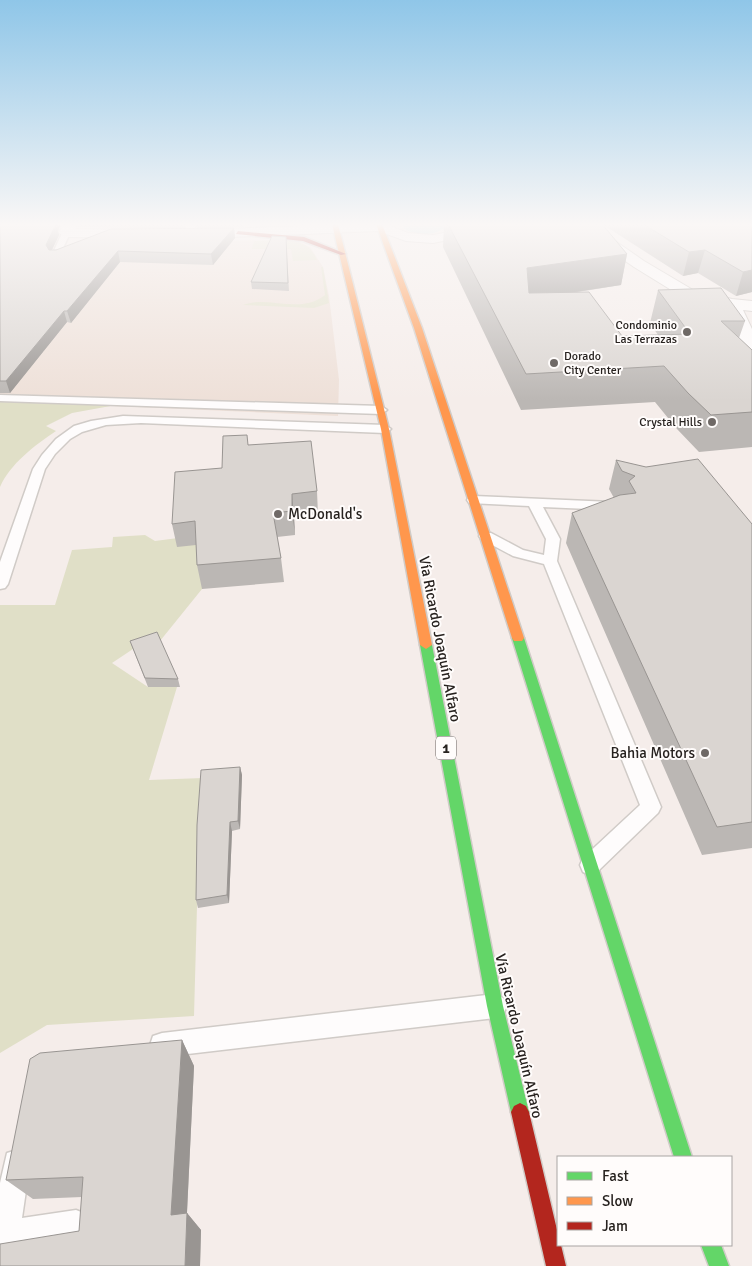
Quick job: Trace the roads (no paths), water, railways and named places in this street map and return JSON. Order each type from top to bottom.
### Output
[{"type":"main road","name":"Vía Ricardo Joaquín Alfaro","points":[[350,283],[385,429],[495,1006],[556,1266]]},
{"type":"main road","points":[[400,283],[418,328],[486,536],[683,1156]]},
{"type":"main road","points":[[712,1246],[719,1266]]},
{"type":"street","points":[[672,283],[687,292],[732,304],[752,306]]},
{"type":"street","points":[[732,304],[752,348]]},
{"type":"lane","points":[[0,398],[381,410]]},
{"type":"lane","points":[[0,584],[39,469],[48,455],[62,440],[79,429],[103,422],[150,421],[385,429]]},
{"type":"lane","points":[[474,500],[618,506]]},
{"type":"lane","points":[[536,504],[552,539],[550,561],[651,807],[590,865]]},
{"type":"lane","points":[[486,536],[518,553],[550,561]]},
{"type":"lane","points":[[138,1048],[495,1006]]},
{"type":"lane","points":[[21,1139],[5,1235],[76,1224]]},
{"type":"place","name":"Condominio Las Terrazas","points":[[687,332]]},
{"type":"place","name":"Dorado City Center","points":[[554,363]]},
{"type":"place","name":"Crystal Hills","points":[[712,422]]},
{"type":"place","name":"McDonald's","points":[[278,514]]},
{"type":"place","name":"Bahia Motors","points":[[705,753]]}]
